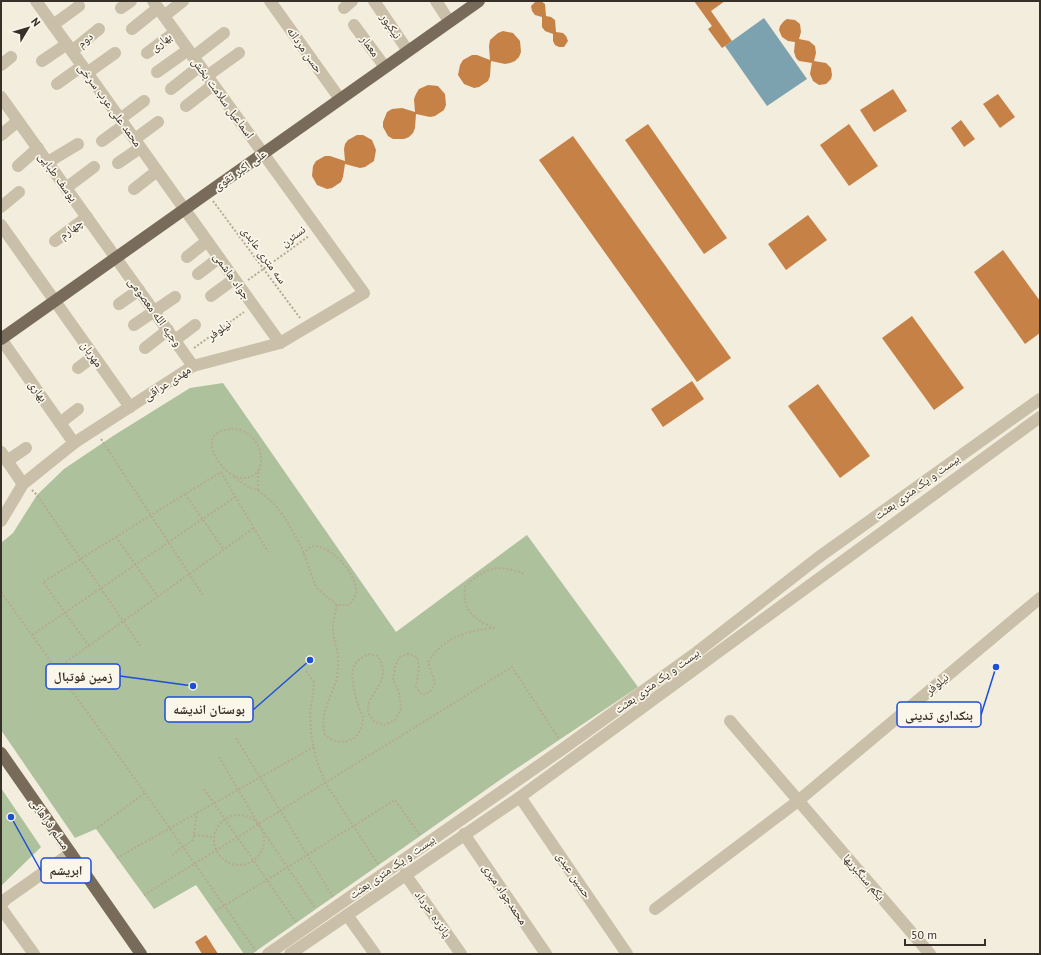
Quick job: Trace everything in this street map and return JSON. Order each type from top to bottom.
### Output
[{"type":"main road","name":"علی اکبر تقوی","points":[[1,339],[54,300],[479,1]]},
{"type":"main road","name":"مسلم فراهانی","points":[[1,753],[141,954]]},
{"type":"street","name":"محمد علی عرب سرخی","points":[[36,1],[184,209]]},
{"type":"street","points":[[121,8],[131,1]]},
{"type":"street","points":[[132,29],[158,8],[183,1]]},
{"type":"street","name":"حسن مردانه","points":[[270,1],[340,99]]},
{"type":"street","name":"نیکپور","points":[[374,1],[408,51]]},
{"type":"street","points":[[436,1],[450,21]]},
{"type":"street","points":[[53,25],[79,6]]},
{"type":"street","name":"اسماعیل سلامت بخش","points":[[158,8],[364,293]]},
{"type":"street","name":"معمار","points":[[354,25],[385,67]]},
{"type":"street","name":"دوم","points":[[42,61],[69,48],[99,29]]},
{"type":"street","name":"بهاری","points":[[147,53],[175,32]]},
{"type":"street","points":[[186,106],[200,67],[224,33]]},
{"type":"street","points":[[57,84],[115,53]]},
{"type":"street","points":[[157,72],[200,67],[239,53]]},
{"type":"street","points":[[1,65],[11,57]]},
{"type":"street","points":[[171,89],[200,67]]},
{"type":"street","name":"یوسف طبایی","points":[[1,97],[116,257]]},
{"type":"street","points":[[102,141],[144,101]]},
{"type":"street","points":[[1,135],[18,121]]},
{"type":"street","points":[[118,163],[158,122]]},
{"type":"street","points":[[48,162],[78,144]]},
{"type":"street","points":[[18,166],[38,148]]},
{"type":"street","points":[[66,188],[94,167]]},
{"type":"street","points":[[134,189],[157,171]]},
{"type":"street","points":[[1,207],[19,192]]},
{"type":"street","name":"جواد هاشمی","points":[[184,209],[280,343]]},
{"type":"street","name":"چهارم","points":[[55,242],[87,217]]},
{"type":"street","name":"مهربان","points":[[1,225],[130,407]]},
{"type":"street","points":[[187,256],[207,241]]},
{"type":"street","name":"وجیه الله معصومی","points":[[116,257],[193,366]]},
{"type":"street","points":[[198,274],[219,258]]},
{"type":"street","points":[[211,296],[237,282]]},
{"type":"street","points":[[119,304],[139,290]]},
{"type":"street","name":"مهدی عراقی","points":[[1,521],[23,484],[74,443],[193,366],[280,343],[364,293]]},
{"type":"street","points":[[134,325],[175,297]]},
{"type":"street","points":[[145,348],[195,325]]},
{"type":"street","name":"بهاری","points":[[1,339],[74,443]]},
{"type":"street","points":[[78,368],[94,356]]},
{"type":"street","name":"بیست و یک متری بعثت","points":[[262,953],[338,905],[564,748],[697,652],[819,557],[1040,399]]},
{"type":"street","points":[[60,423],[78,409]]},
{"type":"street","name":"بیست و یک متری بعثت","points":[[290,954],[405,874],[520,797],[1040,417]]},
{"type":"street","points":[[23,484],[4,456],[26,448]]},
{"type":"street","name":"نیلوفر","points":[[655,909],[798,801],[1040,598]]},
{"type":"street","name":"یکم سنگبریها","points":[[730,721],[930,954]]},
{"type":"street","name":"حسین عبدی","points":[[520,797],[627,954]]},
{"type":"street","name":"محمدجواد میری","points":[[464,834],[546,954]]},
{"type":"street","points":[[1,905],[6,899],[70,853]]},
{"type":"street","name":"پانزده خرداد","points":[[405,874],[461,954]]},
{"type":"street","points":[[1,908],[34,954]]},
{"type":"street","points":[[347,915],[375,954]]},
{"type":"path","name":"سه متری عابدی","points":[[207,193],[264,268],[306,327]]},
{"type":"path","name":"نسترن","points":[[237,282],[264,268],[318,229]]},
{"type":"path","name":"نیلوفر","points":[[185,355],[253,305]]},
{"type":"path","points":[[95,429],[203,595]]},
{"type":"path","points":[[258,490],[261,458],[258,446],[252,436],[244,431],[234,429],[224,430],[214,436],[212,442],[213,452],[224,469],[250,488],[258,490],[274,504],[292,528],[316,587],[338,605],[349,605],[356,595],[355,584],[350,573],[332,553],[322,548],[313,546],[303,554]]},
{"type":"path","points":[[234,477],[244,479],[253,476],[260,468]]},
{"type":"path","points":[[88,646],[43,582],[220,472],[268,552]]},
{"type":"path","points":[[23,484],[37,495],[141,647]]},
{"type":"path","points":[[185,494],[224,550]]},
{"type":"path","points":[[32,635],[235,497]]},
{"type":"path","points":[[56,669],[254,528]]},
{"type":"path","points":[[116,537],[158,597]]},
{"type":"path","points":[[338,605],[333,624],[333,634],[338,655],[337,679],[325,710],[323,722],[325,735],[334,741],[343,742],[353,739],[360,731],[362,725],[363,716],[355,694],[353,680],[353,668],[358,660],[368,654],[378,656],[382,663],[384,674],[381,685],[369,704],[369,713],[374,722],[384,725],[395,720],[402,710],[399,692],[393,680],[395,667],[400,657],[408,654],[417,657],[419,667],[416,687],[422,695],[430,692],[435,683],[428,662],[433,654],[454,637],[475,631],[494,628],[475,618],[466,607],[464,597],[465,587],[485,571],[494,568],[511,569],[525,574]]},
{"type":"path","points":[[1,592],[224,906],[262,953]]},
{"type":"path","points":[[144,895],[512,668],[564,748]]},
{"type":"path","points":[[306,671],[314,682],[310,711],[311,733],[316,759],[326,784],[379,865]]},
{"type":"path","points":[[236,738],[338,905]]},
{"type":"path","points":[[117,858],[314,747]]},
{"type":"path","points":[[220,757],[238,789],[259,825],[263,832],[264,840],[263,848],[254,861],[240,865],[226,862],[216,851],[214,837],[220,824],[225,819],[239,815],[247,816],[254,820],[259,825],[316,909]]},
{"type":"path","points":[[204,789],[297,922]]},
{"type":"path","points":[[96,829],[145,793]]},
{"type":"path","points":[[215,911],[288,868],[395,800],[420,836]]},
{"type":"path","points":[[172,855],[193,840],[197,813]]},
{"type":"path","points":[[194,835],[214,837]]},
{"type":"green space","points":[[223,383],[396,632],[527,535],[638,687],[507,775],[252,954],[244,954],[196,885],[154,909],[96,829],[75,838],[1,730],[1,543],[13,533],[37,495],[64,469],[113,436],[190,388]]},
{"type":"green space","points":[[1,788],[41,847],[1,886]]},
{"type":"water","points":[[764,18],[807,79],[767,106],[725,46]]},
{"type":"building","points":[[536,1],[541,1],[545,4],[546,16],[555,20],[556,32],[563,33],[566,36],[568,41],[564,47],[555,45],[553,41],[553,34],[545,31],[542,27],[542,17],[535,15],[532,11],[531,6]]},
{"type":"building","points":[[694,1],[725,1],[711,11],[732,41],[722,48],[708,29],[712,26]]},
{"type":"building","points":[[787,19],[795,20],[800,24],[801,32],[799,39],[809,41],[815,46],[816,53],[814,61],[826,63],[831,68],[831,79],[826,84],[819,85],[813,81],[810,74],[812,63],[799,61],[794,52],[795,42],[788,41],[782,37],[779,30],[780,26]]},
{"type":"building","points":[[503,31],[513,33],[520,41],[521,52],[519,57],[515,61],[505,64],[491,61],[490,76],[488,81],[479,87],[474,88],[464,84],[458,75],[460,65],[463,60],[472,55],[477,55],[490,60],[490,40],[498,33]]},
{"type":"building","points":[[428,85],[438,86],[445,94],[446,105],[444,110],[435,116],[430,117],[416,114],[415,128],[409,137],[404,139],[393,139],[388,136],[383,127],[383,122],[387,112],[392,109],[402,108],[415,112],[414,99],[416,94],[419,89]]},
{"type":"building","points":[[893,89],[907,111],[874,132],[860,110]]},
{"type":"building","points":[[998,94],[1015,117],[1000,128],[983,104]]},
{"type":"building","points":[[961,120],[975,139],[964,147],[951,128]]},
{"type":"building","points":[[648,124],[727,238],[704,254],[625,140]]},
{"type":"building","points":[[849,124],[878,166],[849,186],[820,145]]},
{"type":"building","points":[[357,135],[363,135],[372,140],[376,150],[374,161],[365,167],[360,168],[345,164],[341,182],[332,188],[327,189],[317,185],[312,176],[313,166],[316,161],[325,156],[330,156],[345,161],[345,144],[348,140]]},
{"type":"building","points":[[573,136],[731,358],[697,382],[539,160]]},
{"type":"building","points":[[808,215],[827,240],[786,270],[768,244]]},
{"type":"building","points":[[1003,250],[1040,301],[1040,333],[1025,344],[974,272]]},
{"type":"building","points":[[912,316],[964,388],[934,410],[882,338]]},
{"type":"building","points":[[692,381],[704,399],[663,427],[651,409]]},
{"type":"building","points":[[818,384],[870,456],[840,478],[788,406]]},
{"type":"building","points":[[206,935],[218,954],[202,954],[195,942]]},
{"type":"place","name":"بوستان اندیشه","points":[[310,660]]},
{"type":"place","name":"بنکداری تدینی","points":[[996,667]]},
{"type":"place","name":"زمین فوتبال","points":[[193,686]]},
{"type":"place","name":"ابریشم","points":[[11,817]]}]
